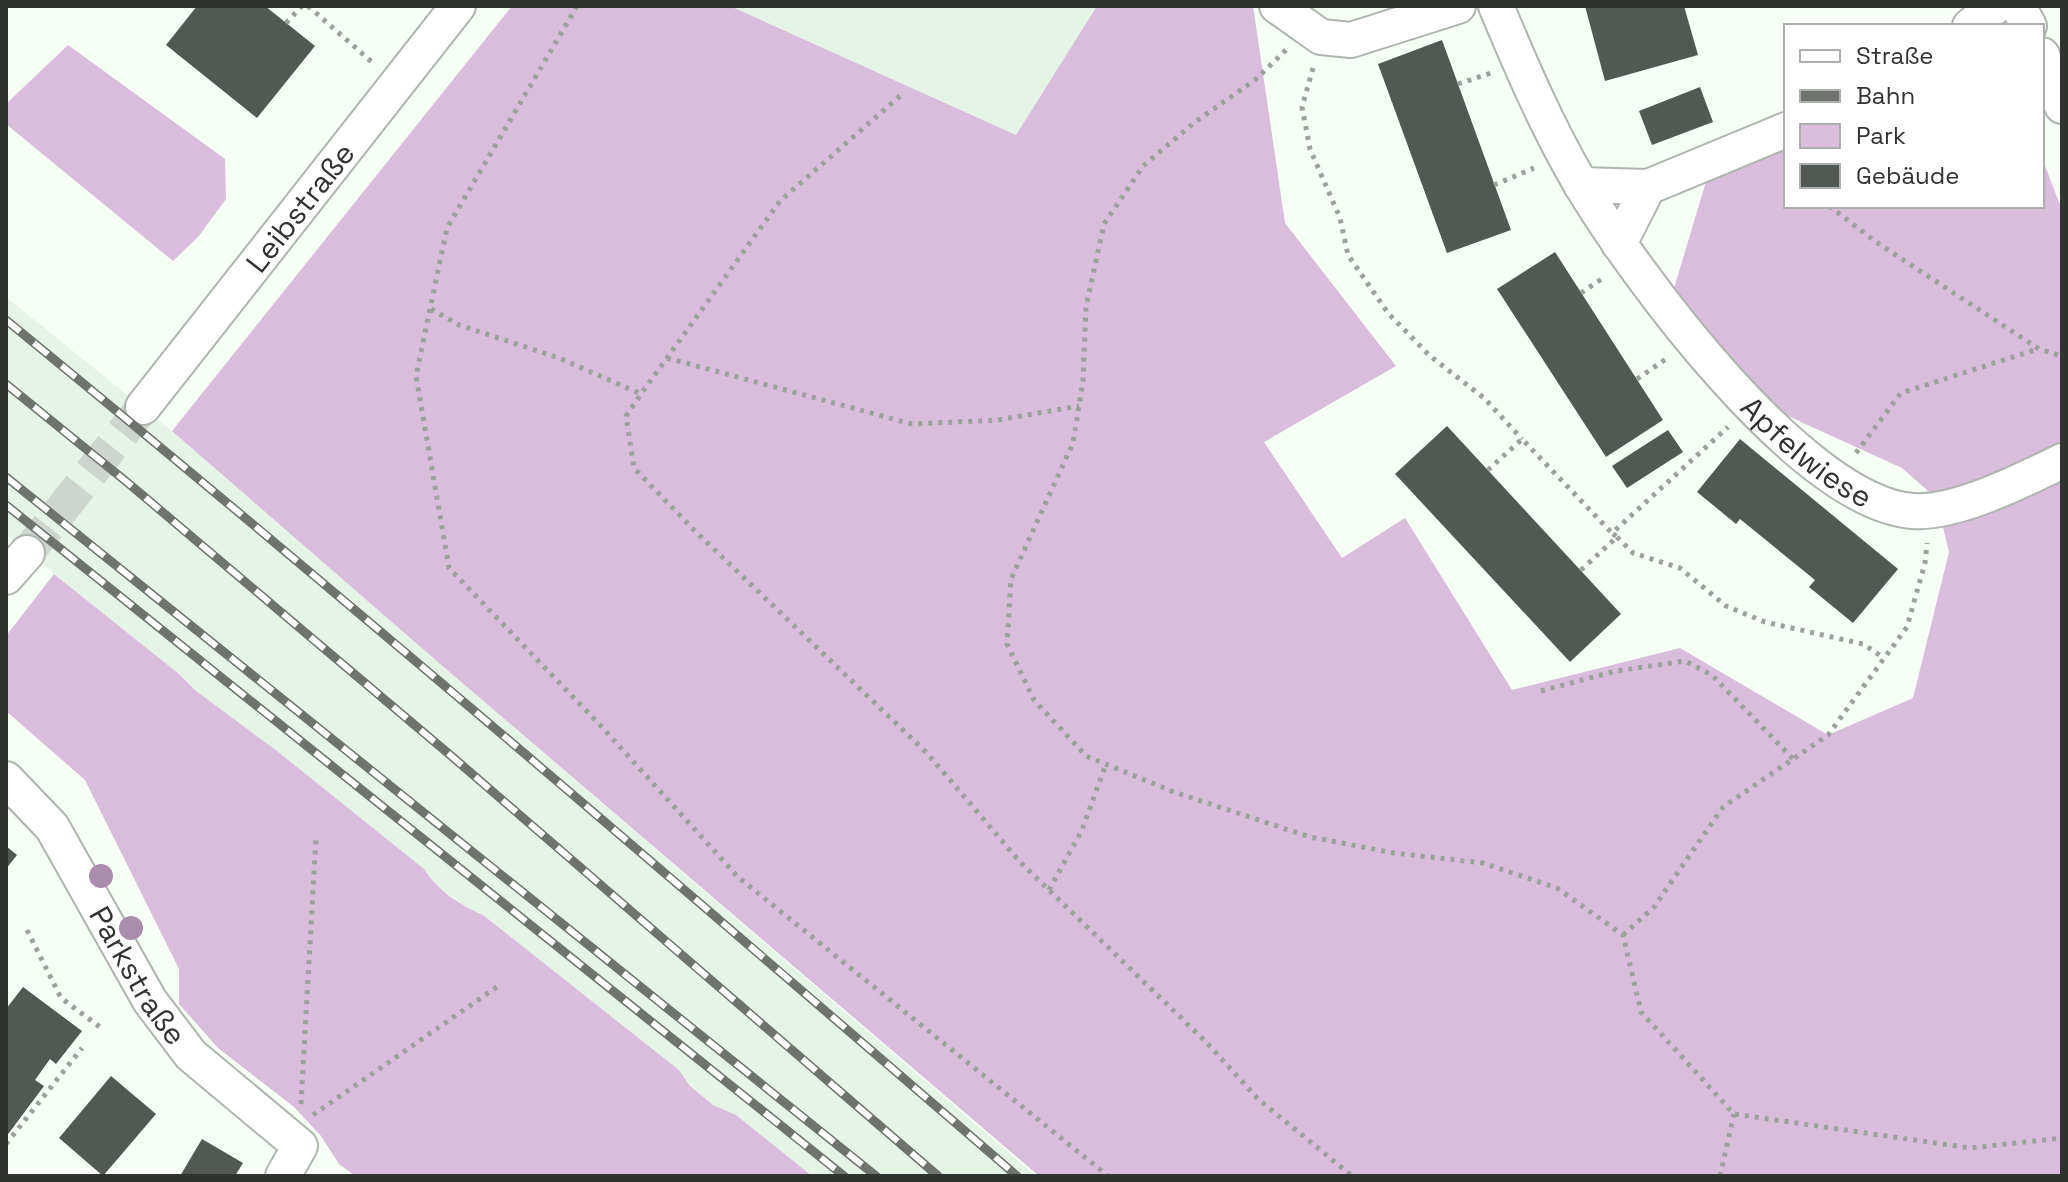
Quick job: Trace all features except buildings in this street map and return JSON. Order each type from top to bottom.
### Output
[{"type":"street","name":"Leibstraße","points":[[143,407],[458,6]]},
{"type":"street","points":[[1277,6],[1313,33],[1351,40],[1458,6]]},
{"type":"street","name":"Apfelwiese","points":[[1496,6],[1520,63],[1573,170],[1619,244],[1693,340],[1780,436],[1836,481],[1864,495],[1912,511],[1929,511],[2007,488],[2062,461]]},
{"type":"street","points":[[1973,24],[1996,6]]},
{"type":"street","points":[[2018,6],[2028,24]]},
{"type":"street","points":[[2044,60],[2062,106]]},
{"type":"street","points":[[1573,170],[1648,187],[1784,131]]},
{"type":"street","points":[[1619,244],[1648,187]]},
{"type":"street","name":"Parkstraße","points":[[6,779],[52,827],[150,1001],[191,1055],[306,1131]]},
{"type":"street","points":[[283,1176],[306,1131]]},
{"type":"path","points":[[286,23],[302,6]]},
{"type":"path","points":[[308,6],[380,69]]},
{"type":"path","points":[[577,6],[447,228],[416,376],[449,568],[600,725],[738,877],[1108,1176]]},
{"type":"path","points":[[1313,33],[1255,80],[1195,122],[1143,166],[1104,224],[1086,307],[1083,381],[1073,443],[1011,579],[1007,644],[1034,700],[1086,756],[1174,792],[1310,837],[1394,853],[1483,863],[1557,888],[1623,935],[1641,1012],[1734,1114],[1970,1148],[2062,1138]]},
{"type":"path","points":[[1313,33],[1302,107],[1310,149],[1340,218],[1348,255],[1388,313],[1430,356],[1484,398],[1633,553],[1680,568],[1726,606],[1765,622],[1863,644],[1884,658]]},
{"type":"path","points":[[900,96],[780,201],[641,394],[626,416],[634,468],[693,529],[927,753],[1020,862],[1208,1044],[1258,1099],[1352,1176]]},
{"type":"path","points":[[1494,185],[1573,170]]},
{"type":"path","points":[[1832,208],[1876,242],[2039,349],[2062,356]]},
{"type":"path","points":[[430,309],[459,325],[559,358],[641,394]]},
{"type":"path","points":[[1836,481],[1901,393],[2039,349]]},
{"type":"path","points":[[667,358],[912,424],[998,420],[1079,406]]},
{"type":"path","points":[[1581,570],[1751,406]]},
{"type":"path","points":[[1488,470],[1522,439]]},
{"type":"path","points":[[1623,935],[1654,907],[1723,807],[1828,735],[1907,627],[1925,563],[1929,511]]},
{"type":"path","points":[[1541,691],[1616,671],[1685,661],[1712,675],[1793,759]]},
{"type":"path","points":[[1049,890],[1082,830],[1106,764]]},
{"type":"path","points":[[300,1109],[316,838]]},
{"type":"path","points":[[27,930],[61,998],[100,1027]]},
{"type":"path","points":[[306,1131],[501,984]]},
{"type":"path","points":[[6,1144],[82,1048]]},
{"type":"path","points":[[1720,1176],[1734,1114]]},
{"type":"shaded area","points":[[730,6],[1097,6],[1016,135]]},
{"type":"shaded area","points":[[6,297],[172,431],[1036,1176],[812,1176],[736,1115],[713,1105],[690,1086],[679,1070],[483,915],[470,910],[430,880],[424,869],[196,691],[6,535]]},
{"type":"green space","points":[[512,6],[730,6],[1016,135],[1097,6],[1253,6],[1285,223],[1396,366],[1264,442],[1342,558],[1405,518],[1512,690],[1680,648],[1828,735],[1913,698],[1949,552],[1936,498],[1902,468],[1766,406],[1670,302],[1713,158],[1784,119],[1784,208],[2044,208],[2044,163],[2062,210],[2062,1176],[1039,1176],[172,431]]},
{"type":"green space","points":[[68,45],[225,159],[226,199],[198,237],[173,261],[6,124],[6,104]]},
{"type":"green space","points":[[54,574],[196,691],[277,751],[424,869],[450,896],[483,915],[679,1070],[690,1086],[713,1105],[736,1115],[812,1176],[355,1176],[339,1164],[321,1136],[294,1107],[218,1048],[179,1004],[179,969],[85,780],[6,711],[6,636]]},
{"type":"tunnel","points":[[27,553],[143,407]]},
{"type":"railway","points":[[6,320],[641,852],[1017,1176]]},
{"type":"railway","points":[[6,384],[449,754],[938,1176]]},
{"type":"railway","points":[[6,477],[876,1176]]},
{"type":"railway","points":[[6,505],[844,1176]]}]
